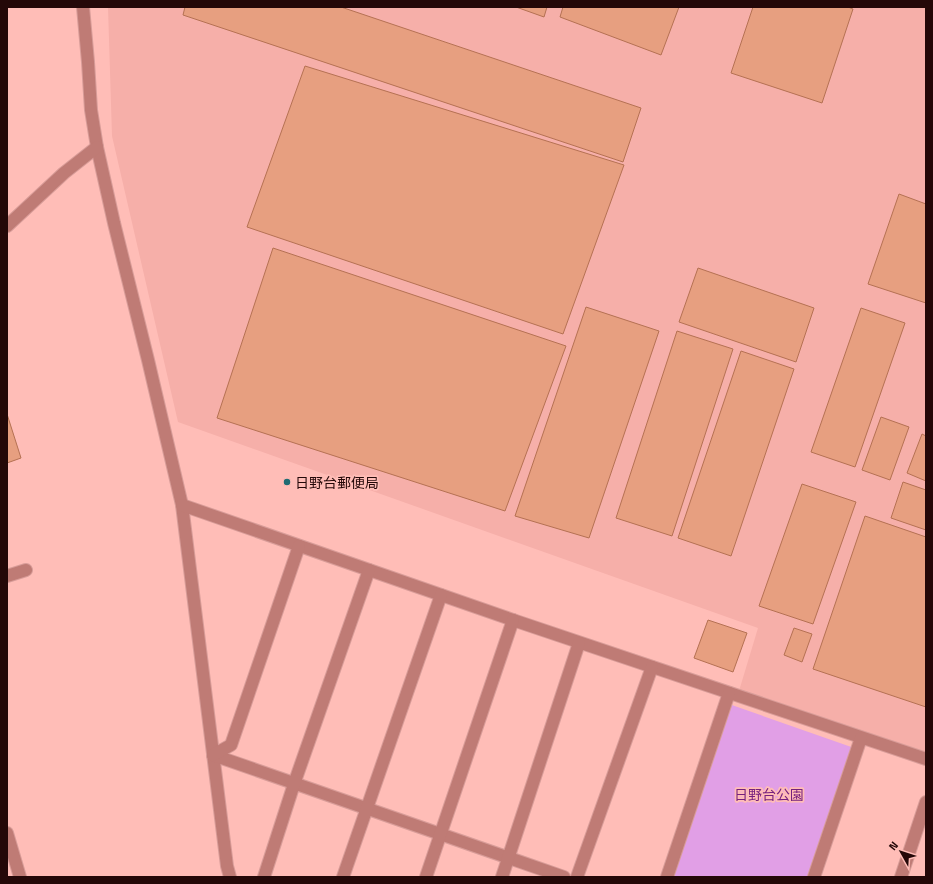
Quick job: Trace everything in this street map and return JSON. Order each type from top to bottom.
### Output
[{"type":"street","points":[[83,7],[91,110],[97,147],[182,505],[227,866],[230,877]]},
{"type":"street","points":[[7,226],[64,173],[97,147]]},
{"type":"street","points":[[182,505],[579,643],[926,760]]},
{"type":"street","points":[[213,755],[231,745],[299,546]]},
{"type":"street","points":[[7,576],[26,570]]},
{"type":"street","points":[[264,877],[294,784],[369,570]]},
{"type":"street","points":[[343,877],[440,595]]},
{"type":"street","points":[[426,877],[513,620]]},
{"type":"street","points":[[502,877],[579,643]]},
{"type":"street","points":[[577,877],[652,667]]},
{"type":"street","points":[[667,877],[729,693]]},
{"type":"street","points":[[814,877],[861,738]]},
{"type":"street","points":[[213,755],[564,877]]},
{"type":"street","points":[[901,877],[926,802]]},
{"type":"street","points":[[7,833],[20,877]]},
{"type":"shaded area","points":[[108,7],[926,7],[926,754],[739,691],[758,628],[178,422],[112,136]]},
{"type":"green space","name":"日野台公園","points":[[726,703],[857,749],[814,877],[667,877]]},
{"type":"building","points":[[185,7],[341,7],[641,108],[623,162],[183,15]]},
{"type":"building","points":[[516,7],[547,7],[544,17]]},
{"type":"building","points":[[563,7],[679,7],[661,55],[560,17]]},
{"type":"building","points":[[753,7],[848,7],[853,9],[822,103],[731,73]]},
{"type":"building","points":[[305,66],[624,165],[563,334],[247,227]]},
{"type":"building","points":[[899,194],[926,204],[926,303],[868,284]]},
{"type":"building","points":[[273,248],[566,346],[505,511],[217,418]]},
{"type":"building","points":[[698,268],[814,308],[796,362],[679,322]]},
{"type":"building","points":[[586,307],[659,331],[589,538],[515,516]]},
{"type":"building","points":[[861,308],[905,323],[855,467],[811,452]]},
{"type":"building","points":[[677,331],[733,349],[672,536],[616,518]]},
{"type":"building","points":[[741,351],[794,369],[731,556],[678,538]]},
{"type":"building","points":[[7,414],[21,458],[7,463]]},
{"type":"building","points":[[881,417],[909,427],[890,480],[862,470]]},
{"type":"building","points":[[922,434],[926,436],[926,481],[907,473]]},
{"type":"building","points":[[903,482],[926,490],[926,530],[891,518]]},
{"type":"building","points":[[802,484],[856,502],[813,624],[759,606]]},
{"type":"building","points":[[865,516],[926,537],[926,707],[813,669]]},
{"type":"building","points":[[708,620],[747,633],[733,672],[694,658]]},
{"type":"building","points":[[794,628],[812,634],[802,662],[784,655]]},
{"type":"place","name":"日野台郵便局","points":[[287,482]]}]
